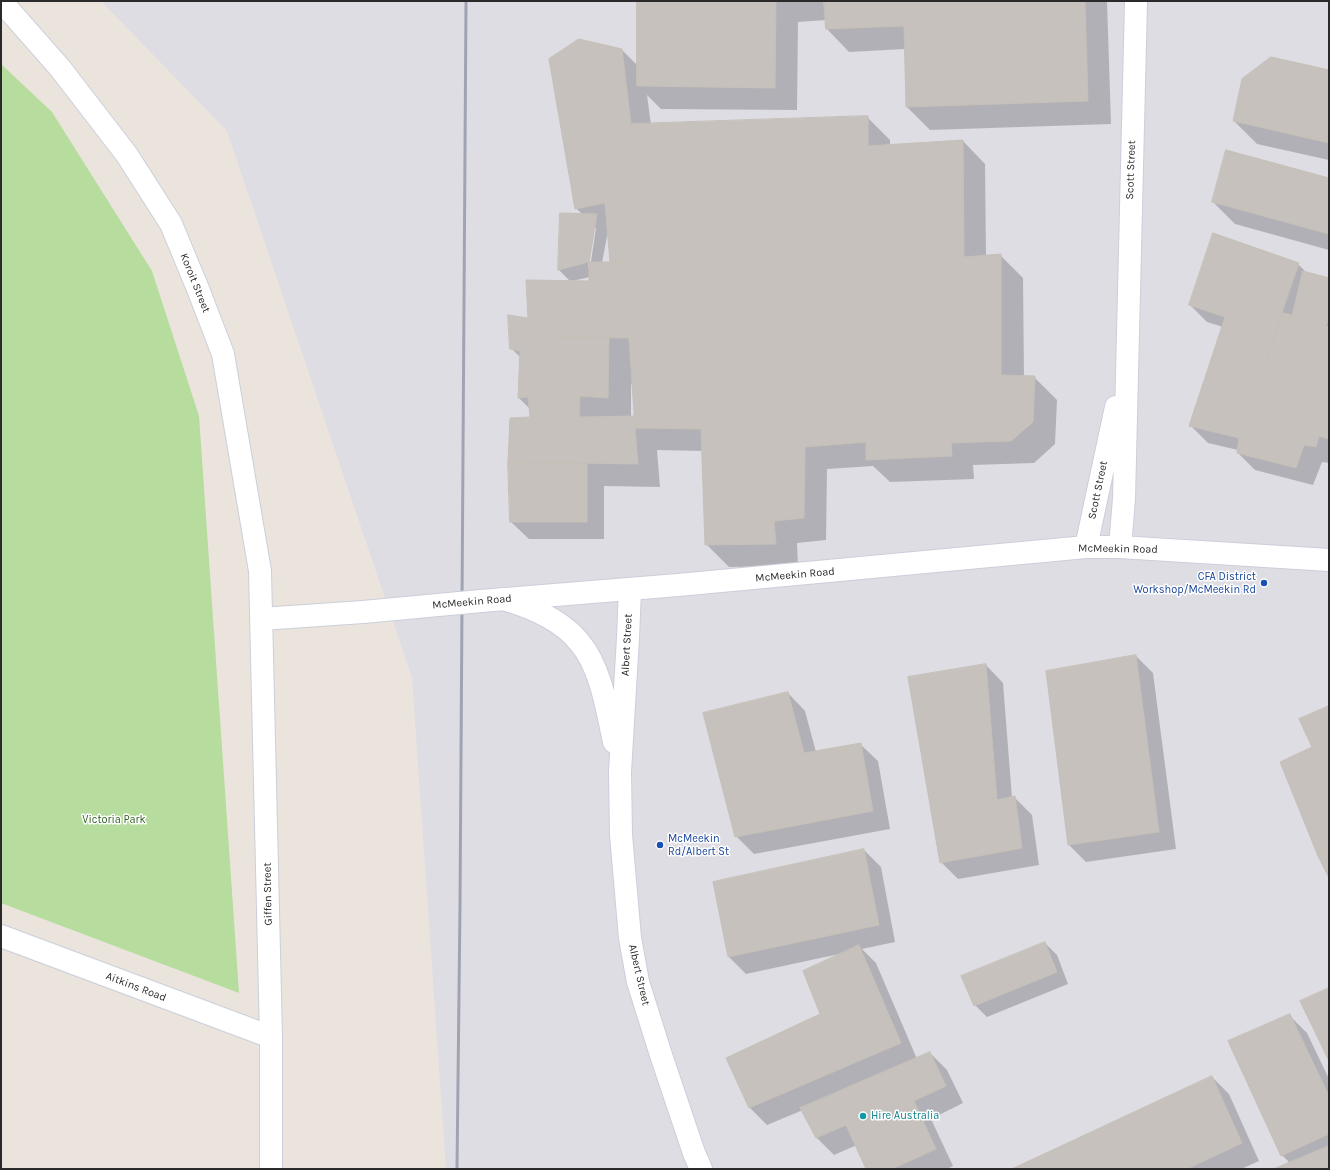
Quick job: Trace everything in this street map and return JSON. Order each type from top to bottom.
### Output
[{"type":"street","name":"Koroit Street","points":[[1,1],[60,68],[127,155],[174,231],[223,354],[260,571],[261,619]]},
{"type":"street","name":"Scott Street","points":[[1120,547],[1124,499],[1136,1]]},
{"type":"street","name":"Scott Street","points":[[1086,547],[1121,383],[1127,339]]},
{"type":"street","name":"McMeekin Road","points":[[261,619],[363,612],[929,563],[1086,547],[1120,547],[1329,560]]},
{"type":"street","name":"Albert Street","points":[[630,589],[620,772],[621,835],[630,938],[638,982],[660,1055],[701,1169]]},
{"type":"street","name":"Albert Street","points":[[503,600],[520,604],[539,612],[556,622],[580,642],[587,652],[599,682],[620,772]]},
{"type":"street","name":"Giffen Street","points":[[261,619],[271,1037],[271,1169]]},
{"type":"street","name":"Aitkins Road","points":[[1,936],[271,1037]]},
{"type":"shaded area","points":[[101,1],[1329,1],[1329,1169],[446,1169],[412,678],[227,131]]},
{"type":"green space","name":"Victoria Park","points":[[1,64],[52,112],[152,271],[199,416],[239,993],[1,903]]},
{"type":"building","points":[[637,1],[776,1],[775,88],[637,86]]},
{"type":"building","points":[[824,1],[1085,1],[1088,101],[906,107],[904,26],[826,29]]},
{"type":"building","points":[[579,39],[622,49],[631,124],[631,262],[610,262],[605,203],[575,209],[549,59]]},
{"type":"building","points":[[1271,57],[1329,70],[1329,143],[1233,121],[1242,79]]},
{"type":"building","points":[[868,116],[868,146],[963,140],[964,257],[1001,254],[1001,375],[1035,376],[1033,422],[1011,441],[951,443],[952,456],[866,460],[866,442],[805,447],[804,518],[774,521],[776,544],[705,545],[701,429],[635,428],[629,338],[560,337],[560,317],[528,318],[526,280],[589,281],[589,262],[631,262],[631,124]]},
{"type":"building","points":[[1226,150],[1329,178],[1329,234],[1212,202]]},
{"type":"building","points":[[560,213],[597,214],[589,262],[558,270]]},
{"type":"building","points":[[1213,233],[1299,263],[1239,438],[1189,426],[1225,317],[1189,305]]},
{"type":"building","points":[[1303,271],[1329,278],[1329,317],[1326,326],[1329,327],[1329,439],[1319,436],[1316,447],[1304,445],[1296,468],[1237,453],[1239,438],[1282,313],[1292,315]]},
{"type":"building","points":[[508,315],[528,318],[560,317],[560,337],[609,338],[608,398],[580,396],[579,417],[634,416],[638,464],[508,462],[510,418],[530,417],[528,397],[518,398],[520,351],[510,349]]},
{"type":"building","points":[[508,462],[587,463],[587,522],[510,522]]},
{"type":"building","points":[[1136,655],[1159,832],[1068,845],[1046,671]]},
{"type":"building","points":[[986,664],[997,800],[1015,796],[1022,848],[940,863],[908,677]]},
{"type":"building","points":[[788,692],[804,753],[861,743],[873,811],[735,837],[703,713]]},
{"type":"building","points":[[1329,706],[1329,851],[1318,856],[1280,762],[1312,747],[1299,719]]},
{"type":"building","points":[[864,849],[879,925],[728,957],[713,882]]},
{"type":"building","points":[[1329,851],[1329,878],[1318,856]]},
{"type":"building","points":[[1045,942],[1057,972],[974,1006],[961,976]]},
{"type":"building","points":[[859,945],[901,1043],[749,1108],[726,1058],[820,1014],[803,971]]},
{"type":"building","points":[[1329,988],[1329,1061],[1300,1001]]},
{"type":"building","points":[[1290,1014],[1329,1096],[1329,1134],[1281,1156],[1228,1041]]},
{"type":"building","name":"Hire Australia","points":[[930,1052],[946,1086],[914,1101],[936,1149],[892,1169],[866,1169],[846,1125],[816,1138],[800,1108]]},
{"type":"building","points":[[1212,1076],[1242,1143],[1187,1169],[1012,1169]]},
{"type":"building","points":[[1329,1146],[1329,1169],[1297,1169],[1293,1161]]},
{"type":"building","points":[[1293,1161],[1297,1169],[1274,1169]]},
{"type":"railway","points":[[457,1169],[466,1]]},
{"type":"place","name":"CFA District Workshop/McMeekin Rd","points":[[1264,583]]},
{"type":"place","name":"McMeekin Rd/Albert St","points":[[660,845]]},
{"type":"place","name":"Hire Australia","points":[[863,1116]]}]
